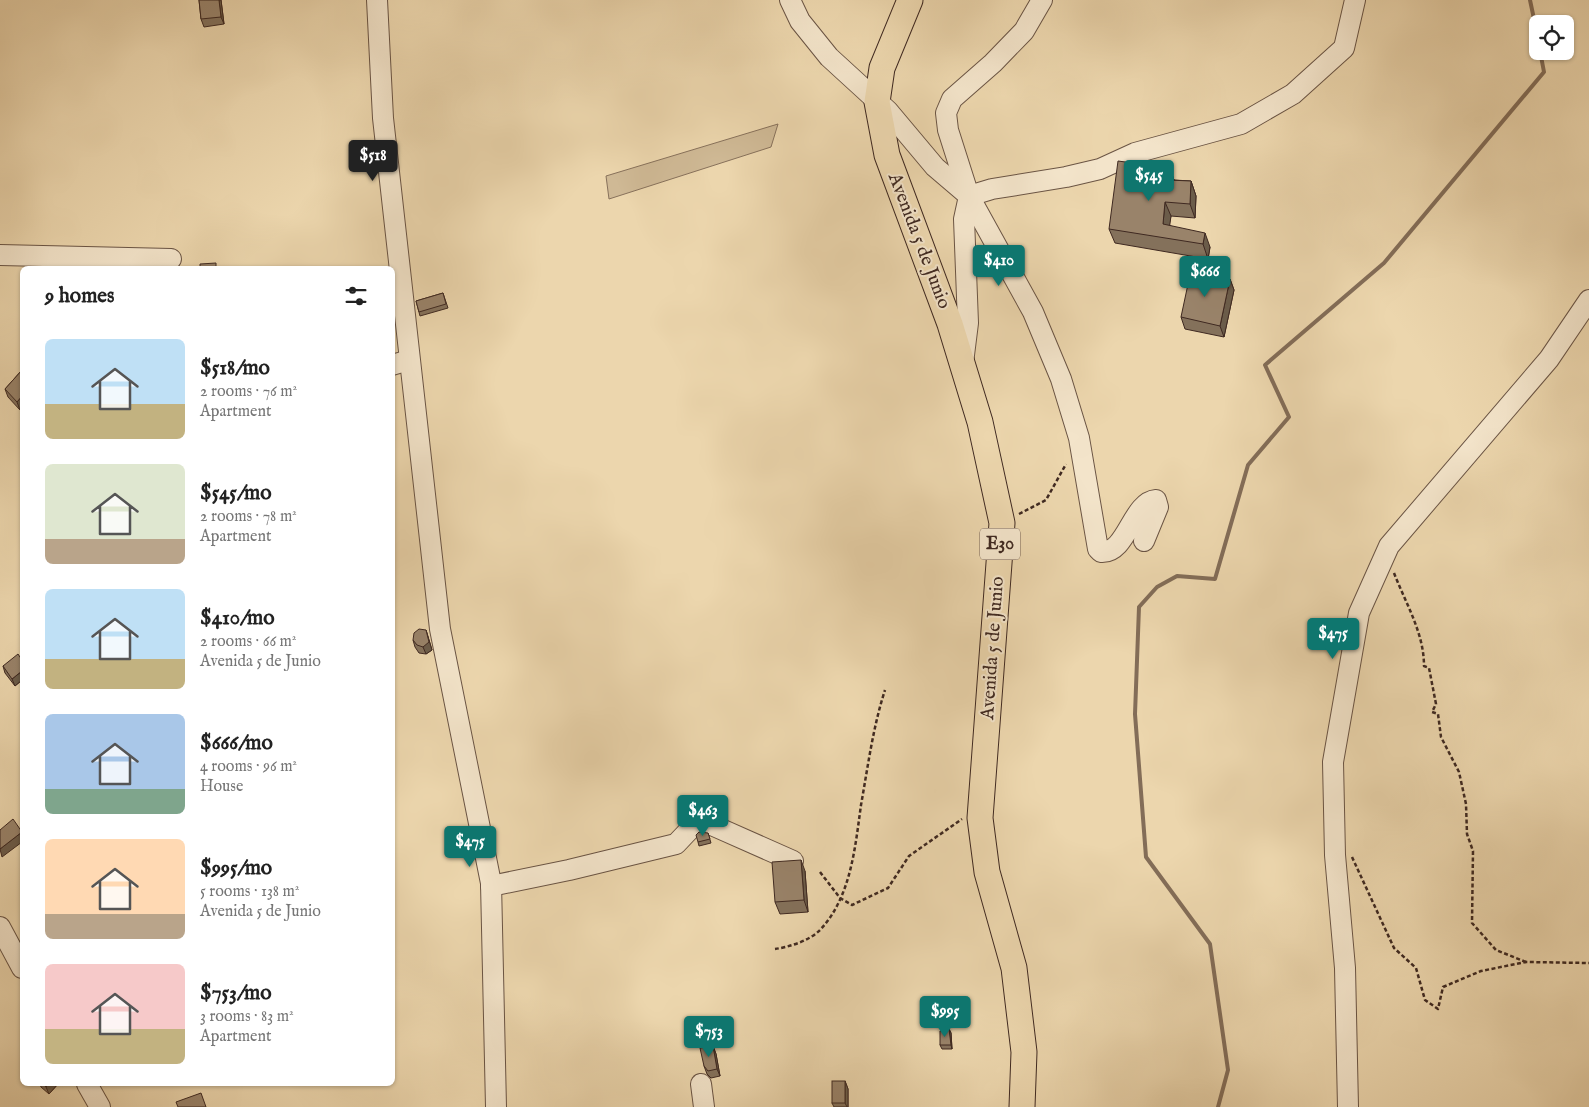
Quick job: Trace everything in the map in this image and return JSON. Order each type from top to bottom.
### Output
[{"type":"main road","name":"Avenida 5 de Junio","points":[[910,0],[882,68],[877,102],[887,155],[919,239],[963,366],[980,422],[1002,523],[980,818],[987,872],[1014,968],[1024,1052],[1022,1107]]},
{"type":"street","points":[[377,0],[383,118],[394,266]]},
{"type":"street","points":[[790,0],[800,21],[829,57],[888,111],[936,167],[969,196]]},
{"type":"street","points":[[1042,0],[1024,31],[994,63],[952,99],[946,113],[948,130],[969,196],[1033,312],[1061,379],[1079,438],[1098,549],[1101,552],[1110,551],[1124,536],[1147,503],[1156,500],[1158,507],[1144,541]]},
{"type":"street","points":[[969,196],[992,189],[1066,177],[1100,169],[1135,153],[1241,124],[1293,94],[1344,48],[1355,0]]},
{"type":"street","points":[[963,366],[968,323],[964,219],[969,196]]},
{"type":"street","points":[[0,255],[171,259]]},
{"type":"street","points":[[395,281],[401,362],[440,629],[491,886],[496,1107]]},
{"type":"street","points":[[1348,1107],[1345,968],[1335,855],[1333,762],[1359,613],[1389,546],[1549,359],[1589,300]]},
{"type":"street","points":[[491,886],[569,870],[676,844],[694,825],[705,822],[793,861]]},
{"type":"street","points":[[0,927],[20,964]]},
{"type":"street","points":[[701,1084],[704,1107]]},
{"type":"street","points":[[88,1086],[100,1107]]},
{"type":"path","points":[[1002,523],[1046,500],[1066,463]]},
{"type":"path","points":[[1386,553],[1410,614],[1417,625],[1419,639],[1424,649],[1424,666],[1429,668],[1436,704],[1432,712],[1438,714],[1441,737],[1459,772],[1466,804],[1467,834],[1473,851],[1472,923],[1496,950],[1526,962]]},
{"type":"path","points":[[774,949],[791,946],[819,931],[840,898],[853,862],[876,719],[885,690]]},
{"type":"path","points":[[820,872],[840,898],[852,905],[888,888],[909,856],[981,805]]},
{"type":"path","points":[[1351,855],[1394,948],[1416,968],[1425,1000],[1438,1009],[1443,987],[1481,971],[1526,962],[1589,963]]},
{"type":"shaded area","points":[[778,124],[771,147],[609,199],[606,176]]},
{"type":"building","points":[[199,0],[219,0],[221,17],[201,19]]},
{"type":"building","points":[[1118,161],[1170,168],[1168,180],[1191,181],[1190,204],[1165,202],[1163,224],[1205,233],[1203,244],[1109,229]]},
{"type":"building","points":[[216,263],[216,266],[200,266],[200,264]]},
{"type":"building","points":[[1191,270],[1230,279],[1220,326],[1181,317]]},
{"type":"building","points":[[443,293],[446,304],[419,312],[416,301]]},
{"type":"building","points":[[20,372],[20,398],[17,402],[5,389]]},
{"type":"building","points":[[419,629],[426,630],[429,642],[423,647],[417,645],[413,640],[414,633]]},
{"type":"building","points":[[18,654],[20,657],[20,673],[12,679],[3,666]]},
{"type":"building","points":[[13,819],[20,829],[20,834],[0,849],[0,830]]},
{"type":"building","points":[[699,832],[708,833],[710,839],[698,842],[696,835]]},
{"type":"building","points":[[801,860],[804,900],[775,902],[772,862]]},
{"type":"building","points":[[949,1029],[951,1045],[940,1045],[940,1031]]},
{"type":"building","points":[[713,1046],[717,1069],[708,1071],[704,1066],[700,1048]]},
{"type":"building","points":[[832,1081],[845,1081],[845,1103],[832,1103]]},
{"type":"building","points":[[201,1093],[206,1107],[178,1107],[176,1102]]},
{"type":"waterway","points":[[1530,0],[1533,15]]},
{"type":"waterway","points":[[1218,1107],[1228,1070],[1210,944],[1146,857],[1135,714],[1139,607],[1157,587],[1177,576],[1215,579],[1248,465],[1289,417],[1265,365],[1384,263],[1544,72],[1542,60]]}]
